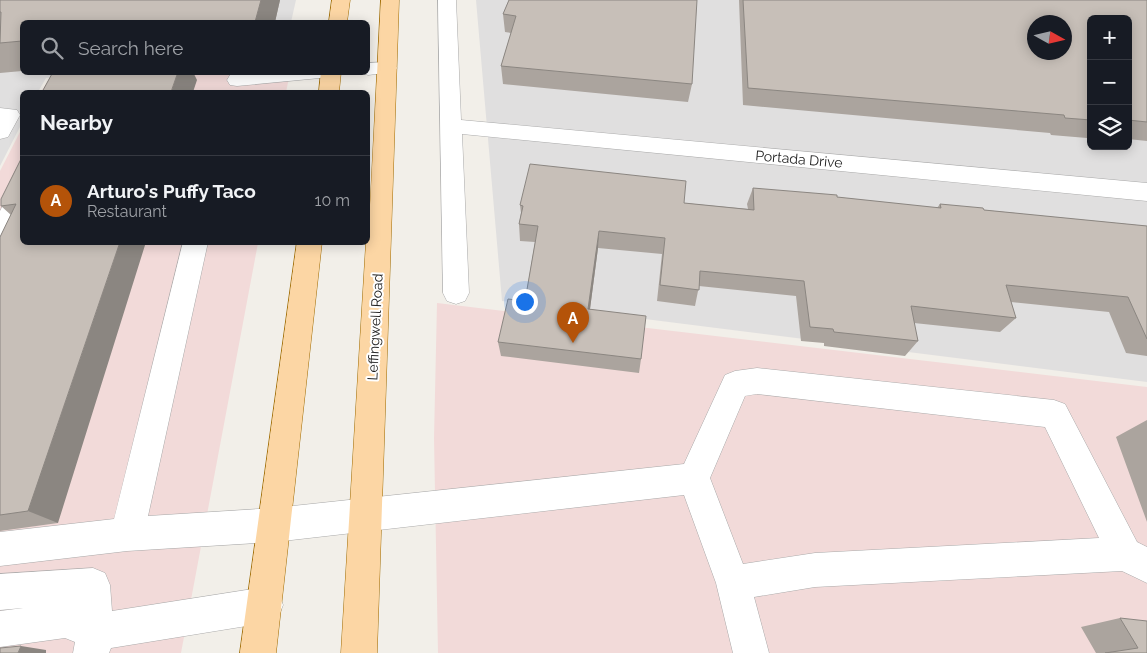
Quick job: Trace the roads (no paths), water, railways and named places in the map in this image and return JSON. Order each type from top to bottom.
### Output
[{"type":"main road","points":[[338,20],[341,0]]},
{"type":"main road","name":"Leffingwell Road","points":[[359,653],[366,514],[377,68],[390,0]]},
{"type":"main road","points":[[329,90],[331,75]]},
{"type":"main road","points":[[258,653],[310,245]]},
{"type":"street","points":[[447,0],[456,294]]},
{"type":"street","points":[[234,82],[294,75]]},
{"type":"street","points":[[0,116],[9,115],[0,132]]},
{"type":"street","name":"Portada Drive","points":[[451,126],[1147,192]]},
{"type":"street","points":[[0,271],[11,248],[10,216],[20,194]]},
{"type":"street","points":[[127,534],[195,245]]},
{"type":"street","points":[[734,584],[815,570],[1136,560],[1054,414],[757,382],[735,384],[694,478],[734,584],[751,653]]},
{"type":"street","points":[[0,549],[127,534],[274,525],[694,478]]},
{"type":"street","points":[[0,592],[93,585],[94,643]]},
{"type":"street","points":[[94,643],[264,605]]},
{"type":"street","points":[[0,629],[65,620],[94,643]]},
{"type":"place","name":"Arturo's Puffy Taco","points":[[573,343]]}]
